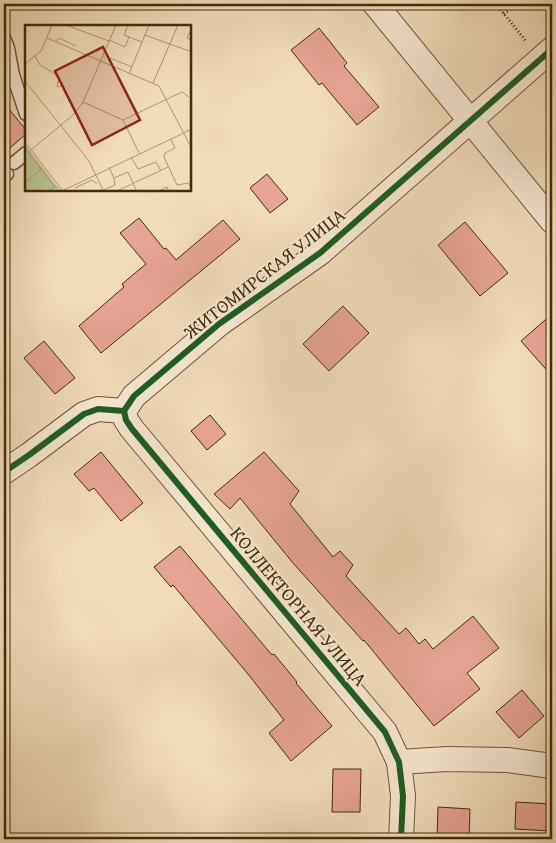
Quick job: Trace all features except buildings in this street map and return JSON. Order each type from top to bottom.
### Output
[{"type":"street","points":[[375,4],[552,222]]},
{"type":"street","name":"ЖИТОМИРСКАЯ УЛИЦА","points":[[124,411],[134,396],[219,324],[320,253],[546,54]]},
{"type":"street","points":[[4,472],[84,414],[98,409],[124,411]]},
{"type":"street","name":"КОЛЛЕКТОРНАЯ УЛИЦА","points":[[124,411],[126,420],[132,429],[385,732],[399,762],[403,796],[401,839]]},
{"type":"street","points":[[399,762],[446,759],[498,760],[552,766]]},
{"type":"lane","points":[[4,38],[8,48],[8,80],[25,112]]},
{"type":"lane","points":[[8,171],[25,154]]},
{"type":"path","points":[[496,4],[546,54]]},
{"type":"path","points":[[504,14],[517,4]]},
{"type":"cycle path","points":[[4,472],[84,414],[98,409],[124,411],[134,396],[219,324],[320,253],[552,49]]},
{"type":"cycle path","points":[[124,411],[126,420],[132,429],[385,732],[399,762],[403,796],[401,839]]}]
